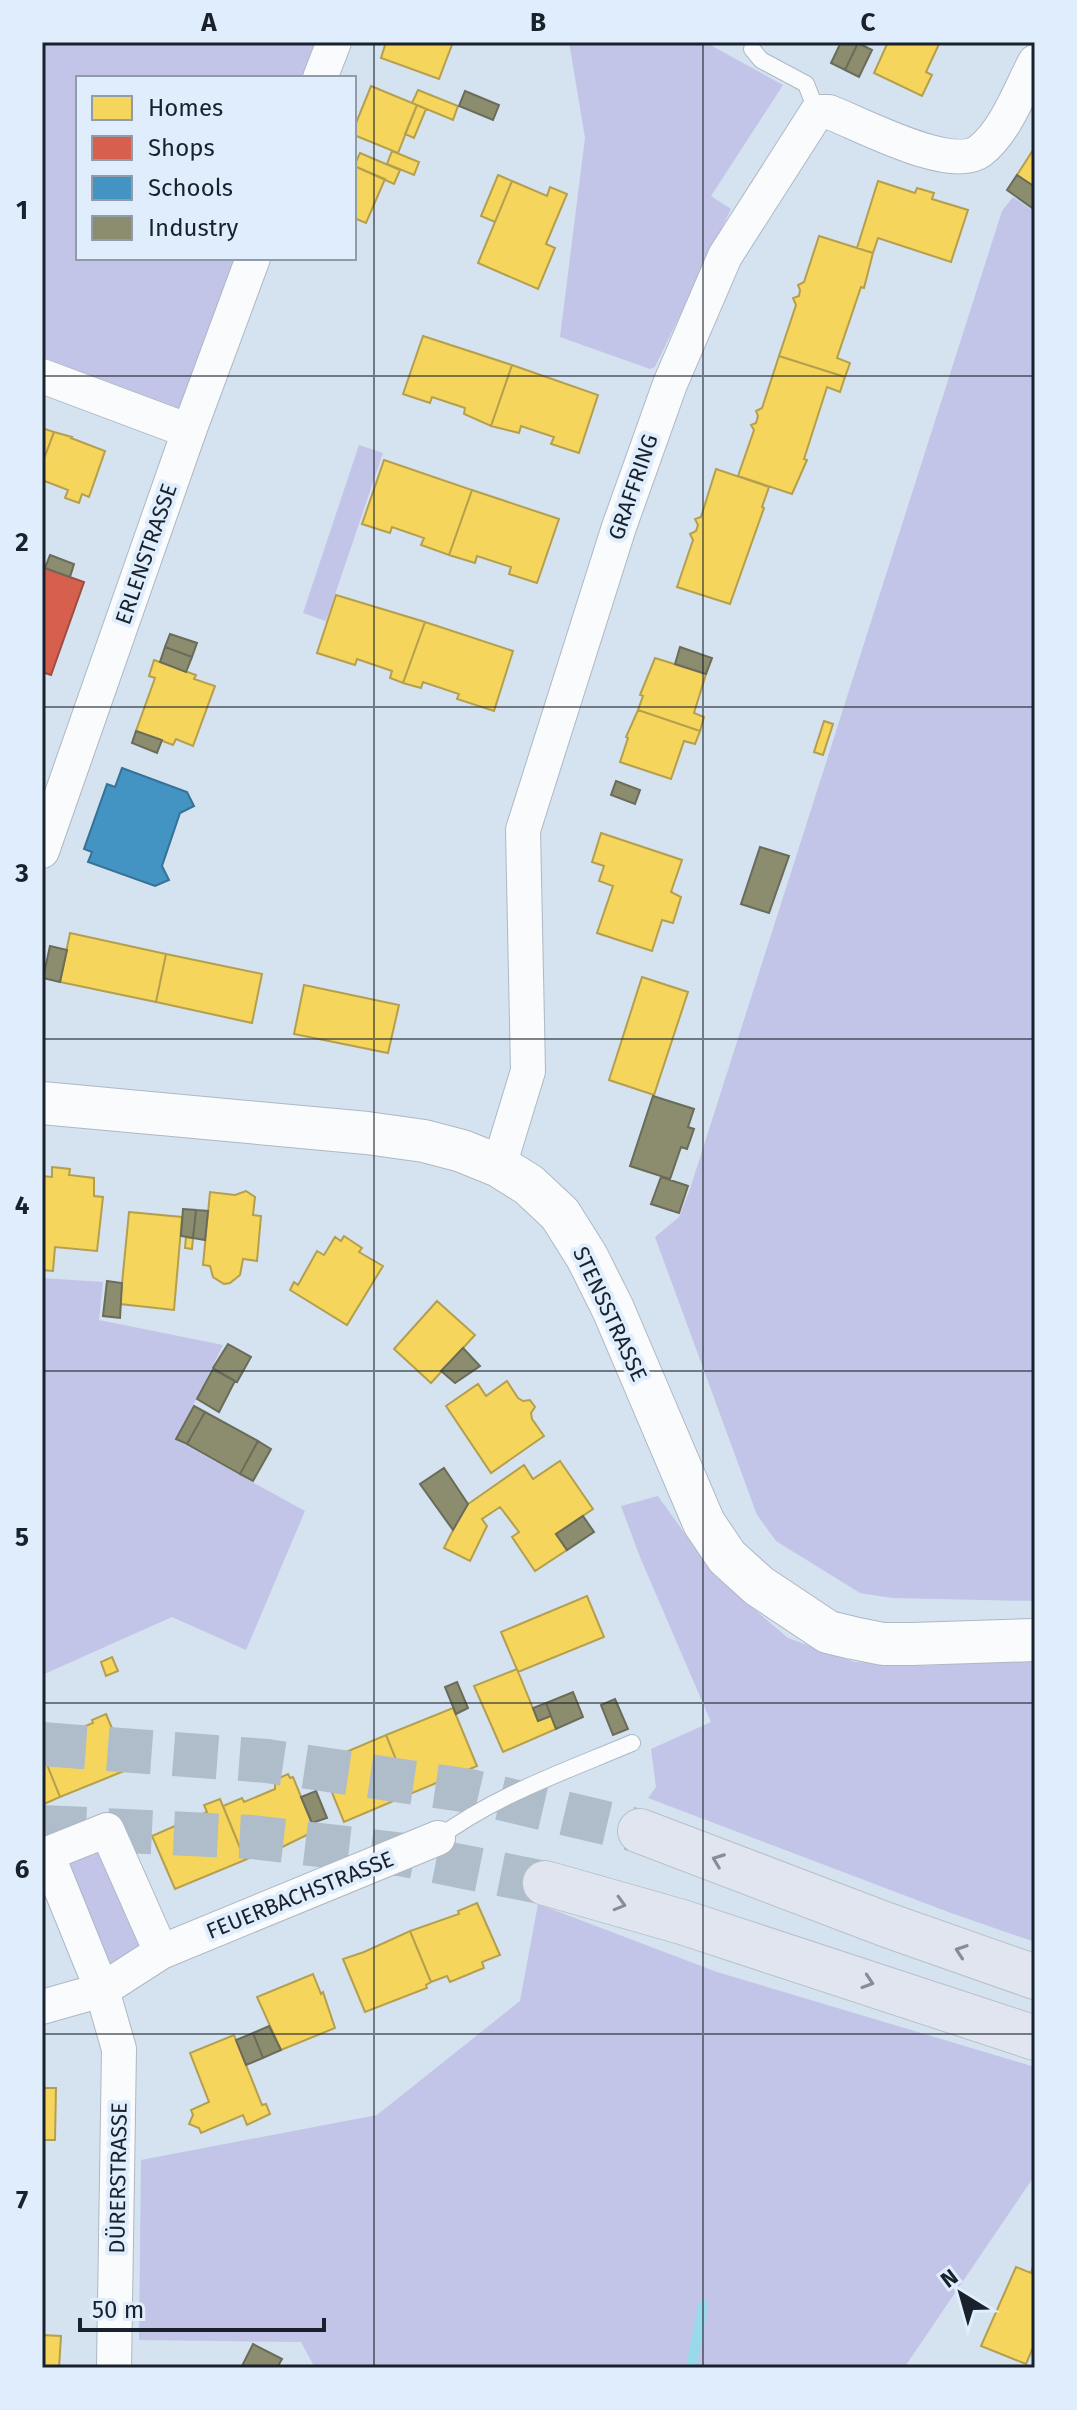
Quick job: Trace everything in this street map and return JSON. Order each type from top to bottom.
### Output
[{"type":"highway","points":[[640,1831],[887,1925],[1035,1977]]},
{"type":"highway","points":[[545,1883],[682,1922],[1035,2038]]},
{"type":"street","points":[[321,76],[334,42]]},
{"type":"street","points":[[817,112],[829,112],[930,154],[970,158],[990,141],[1006,119],[1035,62]]},
{"type":"street","name":"GRAFFRING","points":[[499,1166],[528,1071],[523,830],[619,527],[670,384],[725,256],[817,112]]},
{"type":"street","name":"ERLENSTRASSE","points":[[42,851],[252,260]]},
{"type":"street","points":[[42,376],[189,431]]},
{"type":"street","name":"STENSSTRASSE","points":[[42,1103],[367,1133],[424,1141],[462,1151],[499,1166],[529,1185],[560,1214],[587,1257],[613,1309],[704,1523],[727,1557],[759,1586],[828,1632],[883,1644],[1035,1640]]},
{"type":"street","points":[[102,1990],[47,1854],[107,1830],[161,1952]]},
{"type":"street","name":"FEUERBACHSTRASSE","points":[[42,2007],[102,1990],[161,1952],[438,1838]]},
{"type":"street","name":"DÜRERSTRASSE","points":[[102,1990],[119,2049],[114,2368]]},
{"type":"lane","points":[[752,49],[761,60],[806,84],[817,112]]},
{"type":"lane","points":[[438,1838],[479,1811],[540,1781],[632,1743]]},
{"type":"shaded area","points":[[42,42],[316,42],[304,76],[76,76],[76,260],[236,260],[182,410],[42,357]]},
{"type":"shaded area","points":[[569,42],[705,42],[783,85],[711,196],[731,209],[655,367],[650,369],[560,337],[585,138]]},
{"type":"shaded area","points":[[1013,197],[1035,212],[1035,1601],[892,1598],[860,1593],[776,1541],[757,1515],[655,1237],[679,1217],[690,1189],[1002,211]]},
{"type":"shaded area","points":[[359,445],[383,453],[326,621],[303,613]]},
{"type":"shaded area","points":[[42,1278],[103,1282],[99,1320],[223,1345],[176,1440],[305,1511],[246,1650],[172,1617],[42,1675]]},
{"type":"shaded area","points":[[658,1496],[715,1576],[788,1638],[855,1662],[923,1666],[1035,1659],[1035,1942],[648,1798],[656,1787],[651,1749],[711,1722],[621,1506]]},
{"type":"shaded area","points":[[107,1830],[161,1952],[102,1990],[47,1854]]},
{"type":"shaded area","points":[[538,1904],[717,1972],[1035,2067],[1035,2175],[904,2368],[315,2368],[301,2342],[139,2340],[141,2160],[377,2115],[520,2001]]},
{"type":"building: Homes","points":[[386,42],[453,42],[439,79],[381,58]]},
{"type":"building: Homes","points":[[888,42],[940,42],[926,72],[932,75],[922,96],[874,73]]},
{"type":"building: Homes","points":[[371,86],[417,105],[398,153],[356,136],[356,123]]},
{"type":"building: Homes","points":[[418,90],[458,106],[453,120],[412,103]]},
{"type":"building: Homes","points":[[417,105],[426,109],[414,138],[405,134]]},
{"type":"building: Homes","points":[[1035,147],[1035,187],[1017,175]]},
{"type":"building: Homes","points":[[392,151],[419,162],[414,175],[387,164]]},
{"type":"building: Homes","points":[[360,153],[400,170],[394,184],[356,167]]},
{"type":"building: Homes","points":[[356,167],[385,179],[366,223],[356,219]]},
{"type":"building: Homes","points":[[498,175],[512,181],[495,222],[481,216]]},
{"type":"building: Homes","points":[[512,181],[547,196],[550,187],[567,194],[546,244],[555,248],[538,289],[478,263]]},
{"type":"building: Homes","points":[[878,181],[915,193],[917,188],[934,193],[932,199],[968,210],[951,262],[878,238],[873,253],[857,248]]},
{"type":"building: Homes","points":[[819,236],[873,253],[864,288],[861,287],[837,358],[850,363],[845,377],[779,356],[796,305],[793,298],[799,296],[798,285],[804,282]]},
{"type":"building: Homes","points":[[423,336],[512,365],[491,426],[464,414],[465,408],[432,397],[430,403],[403,394]]},
{"type":"building: Homes","points":[[779,356],[845,377],[840,392],[827,387],[804,459],[807,460],[792,494],[738,476],[754,430],[751,425],[756,423],[756,411],[762,408]]},
{"type":"building: Homes","points":[[512,365],[598,395],[579,453],[551,444],[554,437],[521,426],[519,433],[491,426]]},
{"type":"building: Homes","points":[[42,428],[54,432],[42,464]]},
{"type":"building: Homes","points":[[54,432],[105,451],[89,497],[82,494],[79,503],[65,498],[68,490],[42,480],[42,464]]},
{"type":"building: Homes","points":[[384,460],[472,490],[449,555],[421,545],[424,538],[392,527],[390,533],[362,524]]},
{"type":"building: Homes","points":[[716,469],[769,487],[730,604],[677,587],[693,540],[690,534],[696,531],[698,525],[695,519],[701,517]]},
{"type":"building: Homes","points":[[472,490],[559,519],[537,583],[509,574],[511,567],[477,556],[475,563],[449,555]]},
{"type":"building: Homes","points":[[336,595],[425,622],[403,683],[390,678],[392,671],[357,659],[355,665],[317,653]]},
{"type":"building: Homes","points":[[425,622],[513,651],[494,711],[457,699],[459,694],[423,682],[421,688],[403,683]]},
{"type":"building: Homes","points":[[655,658],[706,674],[694,713],[704,717],[700,731],[638,710],[643,696],[640,695]]},
{"type":"building: Homes","points":[[154,660],[196,675],[194,679],[215,686],[193,746],[176,739],[173,745],[136,731],[155,678],[149,676]]},
{"type":"building: Homes","points":[[638,710],[700,731],[695,744],[684,741],[671,779],[620,762],[626,737]]},
{"type":"building: Homes","points":[[824,721],[833,724],[823,755],[814,752]]},
{"type":"building: Homes","points":[[601,833],[682,860],[671,892],[681,897],[673,923],[662,920],[652,951],[597,933],[613,886],[599,881],[604,866],[592,862]]},
{"type":"building: Homes","points":[[70,933],[166,954],[156,1002],[60,982]]},
{"type":"building: Homes","points":[[166,954],[262,974],[252,1023],[156,1002]]},
{"type":"building: Homes","points":[[642,977],[688,992],[654,1095],[609,1080]]},
{"type":"building: Homes","points":[[304,985],[399,1005],[388,1053],[294,1034]]},
{"type":"building: Homes","points":[[52,1167],[70,1169],[69,1175],[94,1178],[94,1196],[103,1197],[97,1251],[55,1247],[53,1271],[42,1270],[42,1176],[52,1177]]},
{"type":"building: Homes","points":[[246,1191],[255,1197],[253,1215],[261,1216],[257,1261],[243,1259],[240,1275],[224,1284],[213,1277],[210,1266],[203,1265],[210,1192],[235,1195]]},
{"type":"building: Homes","points":[[129,1212],[182,1217],[174,1310],[120,1304]]},
{"type":"building: Homes","points":[[344,1236],[362,1248],[359,1252],[383,1266],[347,1325],[290,1290],[294,1282],[298,1285],[317,1251],[324,1255],[335,1237],[341,1241]]},
{"type":"building: Homes","points":[[186,1237],[193,1238],[192,1249],[185,1248]]},
{"type":"building: Homes","points":[[437,1301],[475,1335],[431,1383],[394,1349]]},
{"type":"building: Homes","points":[[507,1381],[518,1398],[530,1400],[535,1407],[531,1413],[532,1419],[544,1436],[491,1473],[446,1406],[478,1384],[486,1396]]},
{"type":"building: Homes","points":[[560,1461],[593,1509],[556,1534],[567,1550],[535,1571],[512,1537],[519,1532],[500,1507],[482,1519],[487,1526],[470,1561],[444,1548],[465,1506],[524,1465],[533,1479]]},
{"type":"building: Homes","points":[[587,1596],[604,1637],[518,1672],[501,1632]]},
{"type":"building: Homes","points":[[112,1657],[118,1671],[106,1676],[101,1662]]},
{"type":"building: Homes","points":[[517,1669],[538,1721],[551,1716],[556,1729],[503,1752],[474,1686]]},
{"type":"building: Homes","points":[[453,1708],[477,1766],[410,1794],[386,1735]]},
{"type":"building: Homes","points":[[106,1714],[129,1769],[60,1797],[42,1752],[42,1744],[93,1723],[92,1720]]},
{"type":"building: Homes","points":[[386,1735],[410,1794],[344,1822],[320,1763]]},
{"type":"building: Homes","points":[[42,1752],[60,1797],[42,1805]]},
{"type":"building: Homes","points":[[288,1774],[290,1778],[293,1777],[315,1831],[274,1851],[273,1848],[245,1860],[223,1806],[242,1798],[244,1802],[275,1789],[275,1780]]},
{"type":"building: Homes","points":[[220,1799],[245,1860],[175,1889],[152,1836],[207,1812],[204,1805]]},
{"type":"building: Homes","points":[[477,1903],[500,1955],[482,1962],[484,1968],[450,1982],[447,1976],[431,1982],[410,1931],[459,1914],[458,1911]]},
{"type":"building: Homes","points":[[410,1931],[431,1982],[426,1985],[427,1988],[365,2012],[343,1959]]},
{"type":"building: Homes","points":[[313,1974],[321,1994],[323,1992],[335,2028],[281,2050],[257,1997]]},
{"type":"building: Homes","points":[[234,2035],[262,2105],[266,2104],[270,2114],[247,2125],[243,2115],[201,2133],[199,2128],[189,2124],[193,2115],[191,2110],[209,2102],[190,2053]]},
{"type":"building: Homes","points":[[42,2088],[56,2088],[55,2140],[42,2140]]},
{"type":"building: Homes","points":[[1034,2263],[1035,2343],[1026,2364],[981,2346],[1016,2267],[1031,2273]]},
{"type":"building: Homes","points":[[42,2335],[61,2336],[59,2368],[42,2368]]},
{"type":"building: Shops","points":[[42,567],[84,582],[51,675],[42,672]]},
{"type":"building: Schools","points":[[122,768],[187,792],[194,806],[180,813],[162,866],[169,880],[155,886],[88,862],[92,852],[84,849],[107,784],[115,787]]},
{"type":"building: Industry","points":[[841,42],[858,43],[845,70],[831,63]]},
{"type":"building: Industry","points":[[858,43],[872,50],[859,77],[845,70]]},
{"type":"building: Industry","points":[[465,91],[499,105],[493,120],[459,106]]},
{"type":"building: Industry","points":[[1017,175],[1035,187],[1035,210],[1007,190]]},
{"type":"building: Industry","points":[[50,555],[74,564],[70,577],[45,568]]},
{"type":"building: Industry","points":[[170,634],[197,643],[192,657],[165,647]]},
{"type":"building: Industry","points":[[165,647],[192,657],[186,672],[160,662]]},
{"type":"building: Industry","points":[[680,647],[712,658],[706,674],[675,664]]},
{"type":"building: Industry","points":[[136,731],[162,740],[157,753],[132,743]]},
{"type":"building: Industry","points":[[616,781],[640,790],[635,804],[611,795]]},
{"type":"building: Industry","points":[[760,847],[789,856],[769,913],[741,904]]},
{"type":"building: Industry","points":[[50,946],[67,950],[60,982],[43,978]]},
{"type":"building: Industry","points":[[653,1096],[694,1109],[688,1127],[694,1129],[687,1149],[681,1147],[670,1179],[630,1166]]},
{"type":"building: Industry","points":[[661,1177],[688,1186],[679,1213],[651,1204]]},
{"type":"building: Industry","points":[[183,1209],[196,1210],[193,1238],[181,1236]]},
{"type":"building: Industry","points":[[196,1210],[208,1211],[205,1240],[193,1238]]},
{"type":"building: Industry","points":[[107,1281],[122,1283],[120,1318],[103,1316]]},
{"type":"building: Industry","points":[[228,1344],[251,1357],[237,1382],[213,1368]]},
{"type":"building: Industry","points":[[463,1348],[480,1366],[455,1383],[441,1371]]},
{"type":"building: Industry","points":[[213,1369],[235,1381],[219,1412],[197,1399]]},
{"type":"building: Industry","points":[[194,1406],[205,1412],[187,1444],[176,1439]]},
{"type":"building: Industry","points":[[205,1412],[258,1441],[240,1474],[187,1444]]},
{"type":"building: Industry","points":[[258,1441],[271,1449],[253,1481],[240,1474]]},
{"type":"building: Industry","points":[[444,1468],[468,1504],[453,1530],[420,1484]]},
{"type":"building: Industry","points":[[583,1516],[594,1532],[567,1550],[556,1534]]},
{"type":"building: Industry","points":[[457,1682],[468,1708],[456,1714],[445,1687]]},
{"type":"building: Industry","points":[[573,1692],[583,1717],[556,1729],[546,1703]]},
{"type":"building: Industry","points":[[615,1699],[628,1729],[613,1735],[601,1705]]},
{"type":"building: Industry","points":[[546,1703],[551,1716],[538,1721],[533,1708]]},
{"type":"building: Industry","points":[[316,1791],[327,1818],[312,1823],[301,1797]]},
{"type":"building: Industry","points":[[269,2026],[281,2050],[263,2058],[253,2033]]},
{"type":"building: Industry","points":[[253,2033],[263,2058],[246,2065],[236,2040]]},
{"type":"building: Industry","points":[[253,2344],[282,2359],[277,2368],[241,2368]]},
{"type":"waterway","points":[[691,2368],[703,2305]]},
{"type":"tunnel","points":[[42,1744],[267,1761],[470,1791],[640,1831]]},
{"type":"tunnel","points":[[42,1827],[252,1837],[405,1855],[545,1883]]}]
